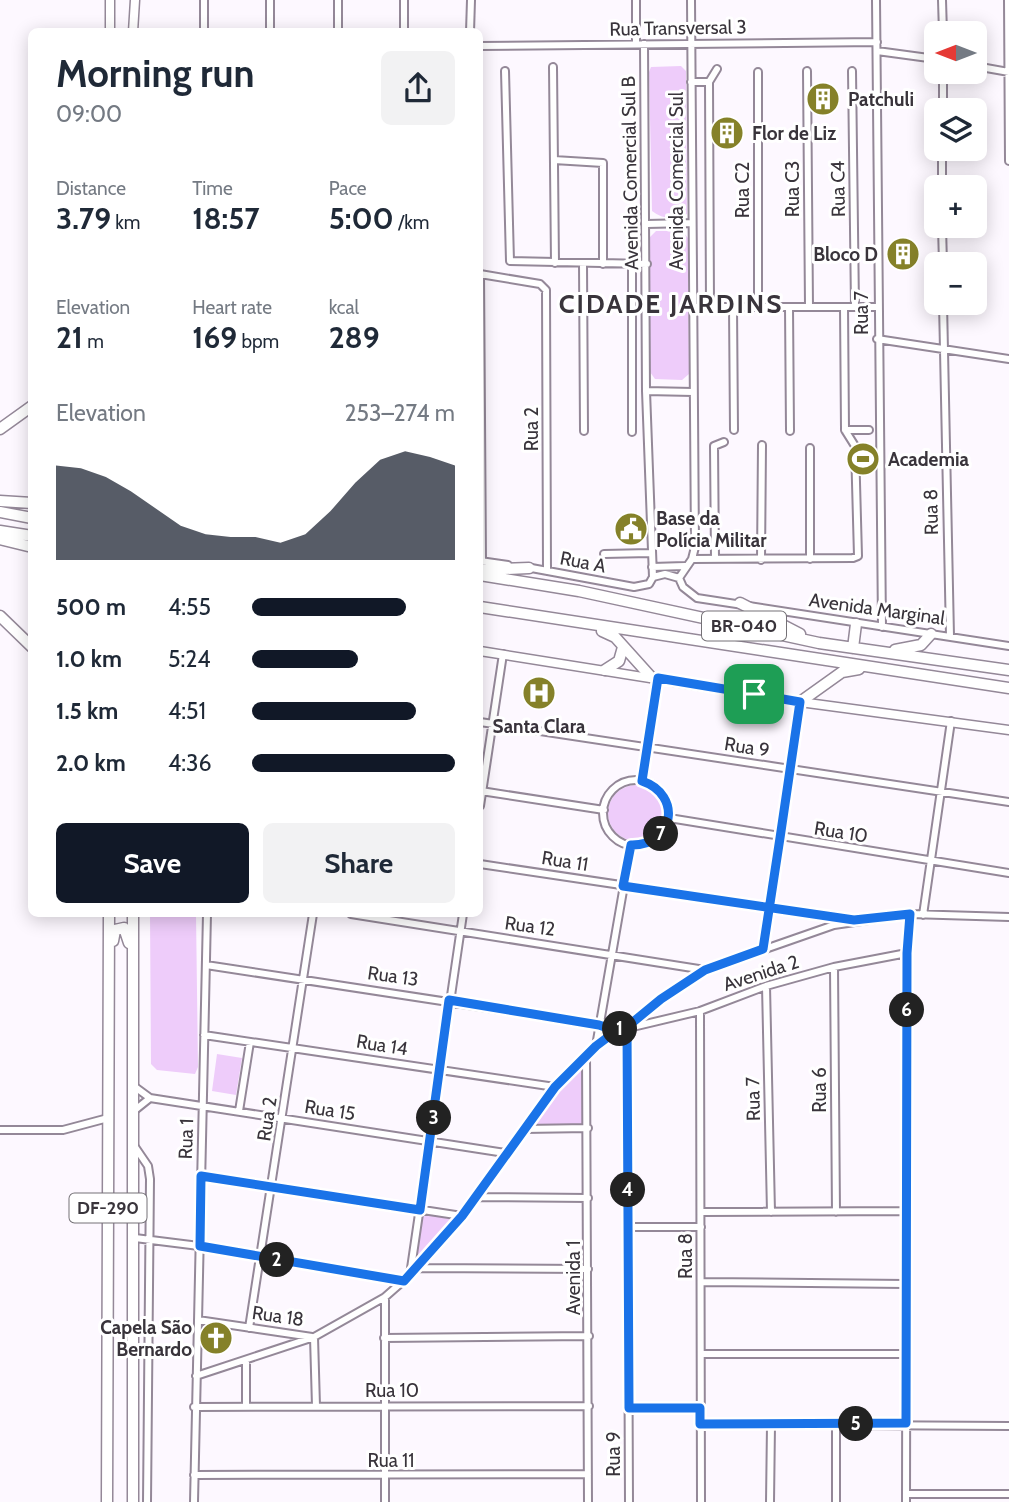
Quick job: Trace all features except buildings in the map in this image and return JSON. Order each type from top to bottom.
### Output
[{"type":"highway","points":[[0,429],[28,409]]},
{"type":"highway","points":[[0,501],[28,503]]},
{"type":"highway","points":[[0,512],[28,517]]},
{"type":"highway","points":[[0,531],[28,535]]},
{"type":"highway","points":[[0,539],[28,546]]},
{"type":"highway","points":[[483,567],[529,568]]},
{"type":"highway","name":"BR-040","points":[[483,568],[579,592],[819,643],[1009,670]]},
{"type":"highway","points":[[740,603],[819,643]]},
{"type":"highway","name":"BR-040","points":[[483,607],[1009,688]]},
{"type":"highway","points":[[0,616],[28,644]]},
{"type":"highway","points":[[586,623],[611,634],[655,678]]},
{"type":"highway","points":[[853,648],[856,624]]},
{"type":"highway","points":[[881,652],[921,645],[931,634]]},
{"type":"highway","points":[[605,670],[619,661],[623,647]]},
{"type":"highway","points":[[800,702],[842,672],[876,668]]},
{"type":"highway","name":"DF-290","points":[[107,1502],[109,917]]},
{"type":"highway","name":"DF-290","points":[[133,917],[133,1502]]},
{"type":"highway","points":[[110,996],[114,979],[113,933],[119,928],[127,931],[129,937],[129,980],[134,992]]},
{"type":"main road","points":[[110,0],[110,28]]},
{"type":"main road","points":[[133,28],[135,0]]},
{"type":"main road","points":[[483,651],[800,702],[1009,730]]},
{"type":"street","points":[[204,0],[204,28]]},
{"type":"street","points":[[270,0],[270,28]]},
{"type":"street","points":[[338,0],[338,28]]},
{"type":"street","points":[[404,0],[404,28]]},
{"type":"street","points":[[470,28],[471,0]]},
{"type":"street","name":"Avenida Comercial Sul B","points":[[636,0],[647,224],[646,391],[650,553]]},
{"type":"street","name":"Avenida Comercial Sul","points":[[691,0],[695,547],[692,559]]},
{"type":"street","name":"Rua 7","points":[[876,0],[877,339],[882,627]]},
{"type":"street","points":[[942,0],[943,21]]},
{"type":"street","points":[[1008,0],[1009,162]]},
{"type":"street","name":"Rua Transversal 3","points":[[483,46],[877,42]]},
{"type":"street","points":[[877,51],[924,57]]},
{"type":"street","points":[[553,67],[555,264]]},
{"type":"street","points":[[987,68],[1009,72]]},
{"type":"street","points":[[710,307],[709,82],[717,69]]},
{"type":"street","points":[[505,71],[510,261],[647,264]]},
{"type":"street","name":"Rua C3","points":[[807,71],[809,307]]},
{"type":"street","name":"Rua C4","points":[[852,71],[855,307]]},
{"type":"street","name":"Rua C2","points":[[758,72],[758,307]]},
{"type":"street","points":[[691,82],[709,82]]},
{"type":"street","points":[[554,160],[602,161],[603,264]]},
{"type":"street","points":[[647,224],[691,223]]},
{"type":"street","points":[[583,264],[584,431]]},
{"type":"street","points":[[632,264],[632,432]]},
{"type":"street","name":"Rua 2","points":[[483,275],[545,287],[547,571]]},
{"type":"street","points":[[692,307],[877,307]]},
{"type":"street","points":[[733,307],[734,430]]},
{"type":"street","points":[[789,307],[790,431]]},
{"type":"street","points":[[679,578],[692,559],[761,560],[858,556],[855,446],[845,430],[845,307]]},
{"type":"street","name":"Rua 8","points":[[943,315],[950,636]]},
{"type":"street","points":[[877,339],[1009,359]]},
{"type":"street","points":[[646,391],[693,391]]},
{"type":"street","points":[[845,430],[869,430]]},
{"type":"street","points":[[715,559],[714,446],[724,442]]},
{"type":"street","points":[[761,560],[762,445]]},
{"type":"street","points":[[810,447],[810,559]]},
{"type":"street","points":[[604,554],[650,553],[653,577]]},
{"type":"street","points":[[653,566],[685,566]]},
{"type":"street","name":"Rua A","points":[[529,568],[634,587],[649,583],[653,577],[665,574],[679,578]]},
{"type":"street","name":"Avenida Marginal","points":[[679,578],[692,596],[856,624],[1009,646]]},
{"type":"street","points":[[483,779],[503,654]]},
{"type":"street","points":[[642,781],[655,678]]},
{"type":"street","points":[[763,949],[800,702]]},
{"type":"street","points":[[923,915],[951,721]]},
{"type":"street","name":"Rua 9","points":[[483,722],[1009,802]]},
{"type":"street","points":[[642,781],[652,784],[666,798],[668,818],[659,836],[651,842],[631,845],[614,837],[604,820],[604,810],[606,800],[621,784],[642,781]]},
{"type":"street","points":[[483,791],[604,810]]},
{"type":"street","name":"Rua 10","points":[[668,818],[1009,873]]},
{"type":"street","points":[[596,1046],[631,845]]},
{"type":"street","name":"Rua 11","points":[[483,864],[854,920]]},
{"type":"street","points":[[906,1502],[907,953],[910,914]]},
{"type":"street","name":"Avenida 2","points":[[627,1027],[661,999],[705,970],[854,920],[910,914],[1009,917]]},
{"type":"street","name":"Rua 1","points":[[194,1407],[207,917]]},
{"type":"street","name":"Rua 2","points":[[249,1328],[313,917]]},
{"type":"street","name":"Rua 12","points":[[369,917],[611,953],[705,970]]},
{"type":"street","points":[[410,1275],[462,917]]},
{"type":"street","name":"Avenida 2","points":[[314,1337],[385,1297],[418,1268],[476,1198],[505,1153],[555,1087],[586,1054],[616,1031],[700,1011],[766,986],[834,967],[907,953]]},
{"type":"street","name":"Rua 13","points":[[206,965],[449,1000],[599,1025],[616,1031]]},
{"type":"street","name":"Rua 6","points":[[834,967],[836,1213]]},
{"type":"street","name":"Rua 7","points":[[766,986],[771,1212]]},
{"type":"street","name":"Rua 8","points":[[700,1011],[701,1502]]},
{"type":"street","name":"Rua 9","points":[[627,1027],[629,1502]]},
{"type":"street","name":"Rua 14","points":[[204,1035],[555,1087]]},
{"type":"street","points":[[239,1111],[250,1042]]},
{"type":"street","name":"Avenida 1","points":[[586,1054],[588,1502]]},
{"type":"street","points":[[135,1087],[150,1098],[135,1110]]},
{"type":"street","name":"Rua 15","points":[[150,1098],[505,1153]]},
{"type":"street","points":[[0,1130],[63,1130],[109,1118]]},
{"type":"street","points":[[524,1129],[588,1128]]},
{"type":"street","points":[[135,1147],[149,1172],[147,1502]]},
{"type":"street","points":[[201,1176],[462,1216]]},
{"type":"street","points":[[476,1198],[588,1198]]},
{"type":"street","points":[[701,1212],[906,1212]]},
{"type":"street","points":[[629,1227],[701,1227]]},
{"type":"street","points":[[135,1238],[200,1246],[404,1281]]},
{"type":"street","points":[[418,1268],[588,1269]]},
{"type":"street","points":[[701,1282],[906,1284]]},
{"type":"street","points":[[385,1297],[385,1502]]},
{"type":"street","name":"Rua 18","points":[[198,1320],[314,1337]]},
{"type":"street","points":[[384,1338],[589,1336]]},
{"type":"street","points":[[314,1337],[316,1406]]},
{"type":"street","name":"Rua 18","points":[[196,1376],[246,1362],[314,1337]]},
{"type":"street","points":[[701,1354],[906,1354]]},
{"type":"street","points":[[246,1362],[246,1406]]},
{"type":"street","name":"Rua 10","points":[[194,1407],[589,1406]]},
{"type":"street","points":[[194,1407],[194,1502]]},
{"type":"street","points":[[629,1408],[700,1408]]},
{"type":"street","points":[[700,1424],[906,1423],[1009,1426]]},
{"type":"street","points":[[836,1424],[836,1502]]},
{"type":"street","points":[[770,1502],[771,1425]]},
{"type":"street","name":"Rua 11","points":[[194,1475],[588,1474]]},
{"type":"street","points":[[906,1494],[1009,1494]]},
{"type":"shaded area","points":[[681,66],[686,71],[687,214],[669,218],[652,211],[649,72],[651,67]]},
{"type":"shaded area","points":[[656,231],[682,231],[688,238],[689,374],[682,380],[655,379],[650,372],[650,237]]},
{"type":"shaded area","points":[[636,785],[647,787],[656,793],[662,802],[662,824],[656,833],[647,839],[636,841],[625,839],[616,833],[610,824],[608,813],[610,802],[616,793],[625,787]]},
{"type":"shaded area","points":[[150,917],[196,917],[198,1067],[195,1074],[157,1070],[151,1064]]},
{"type":"shaded area","points":[[217,1054],[242,1058],[236,1095],[212,1091]]},
{"type":"shaded area","points":[[582,1065],[586,1067],[584,1124],[537,1124],[536,1120]]},
{"type":"shaded area","points":[[421,1213],[454,1220],[412,1265]]},
{"type":"place","name":"Patchuli","points":[[823,99]]},
{"type":"place","name":"Flor de Liz","points":[[727,133]]},
{"type":"place","name":"Bloco D","points":[[903,254]]},
{"type":"place","name":"Academia","points":[[863,459]]},
{"type":"place","name":"Base da Polícia Militar","points":[[631,529]]},
{"type":"place","name":"Santa Clara","points":[[539,693]]},
{"type":"place","name":"Capela São Bernardo","points":[[216,1338]]},
{"type":"district","name":"CIDADE JARDINS","points":[[671,304]]},
{"type":"route","points":[[754,694],[658,678],[642,781],[652,784],[666,798],[668,818],[665,828],[651,842],[641,846],[631,845],[623,886],[769,908],[832,916],[854,920],[910,914],[907,953],[906,1423],[700,1424],[700,1408],[629,1408],[627,1027],[616,1031],[599,1025],[449,1000],[442,1071],[420,1210],[201,1176],[200,1246],[404,1281],[462,1216],[555,1087],[596,1046],[616,1031],[627,1027],[676,988],[705,970],[763,949],[769,908],[780,838],[800,702],[754,694]]}]
